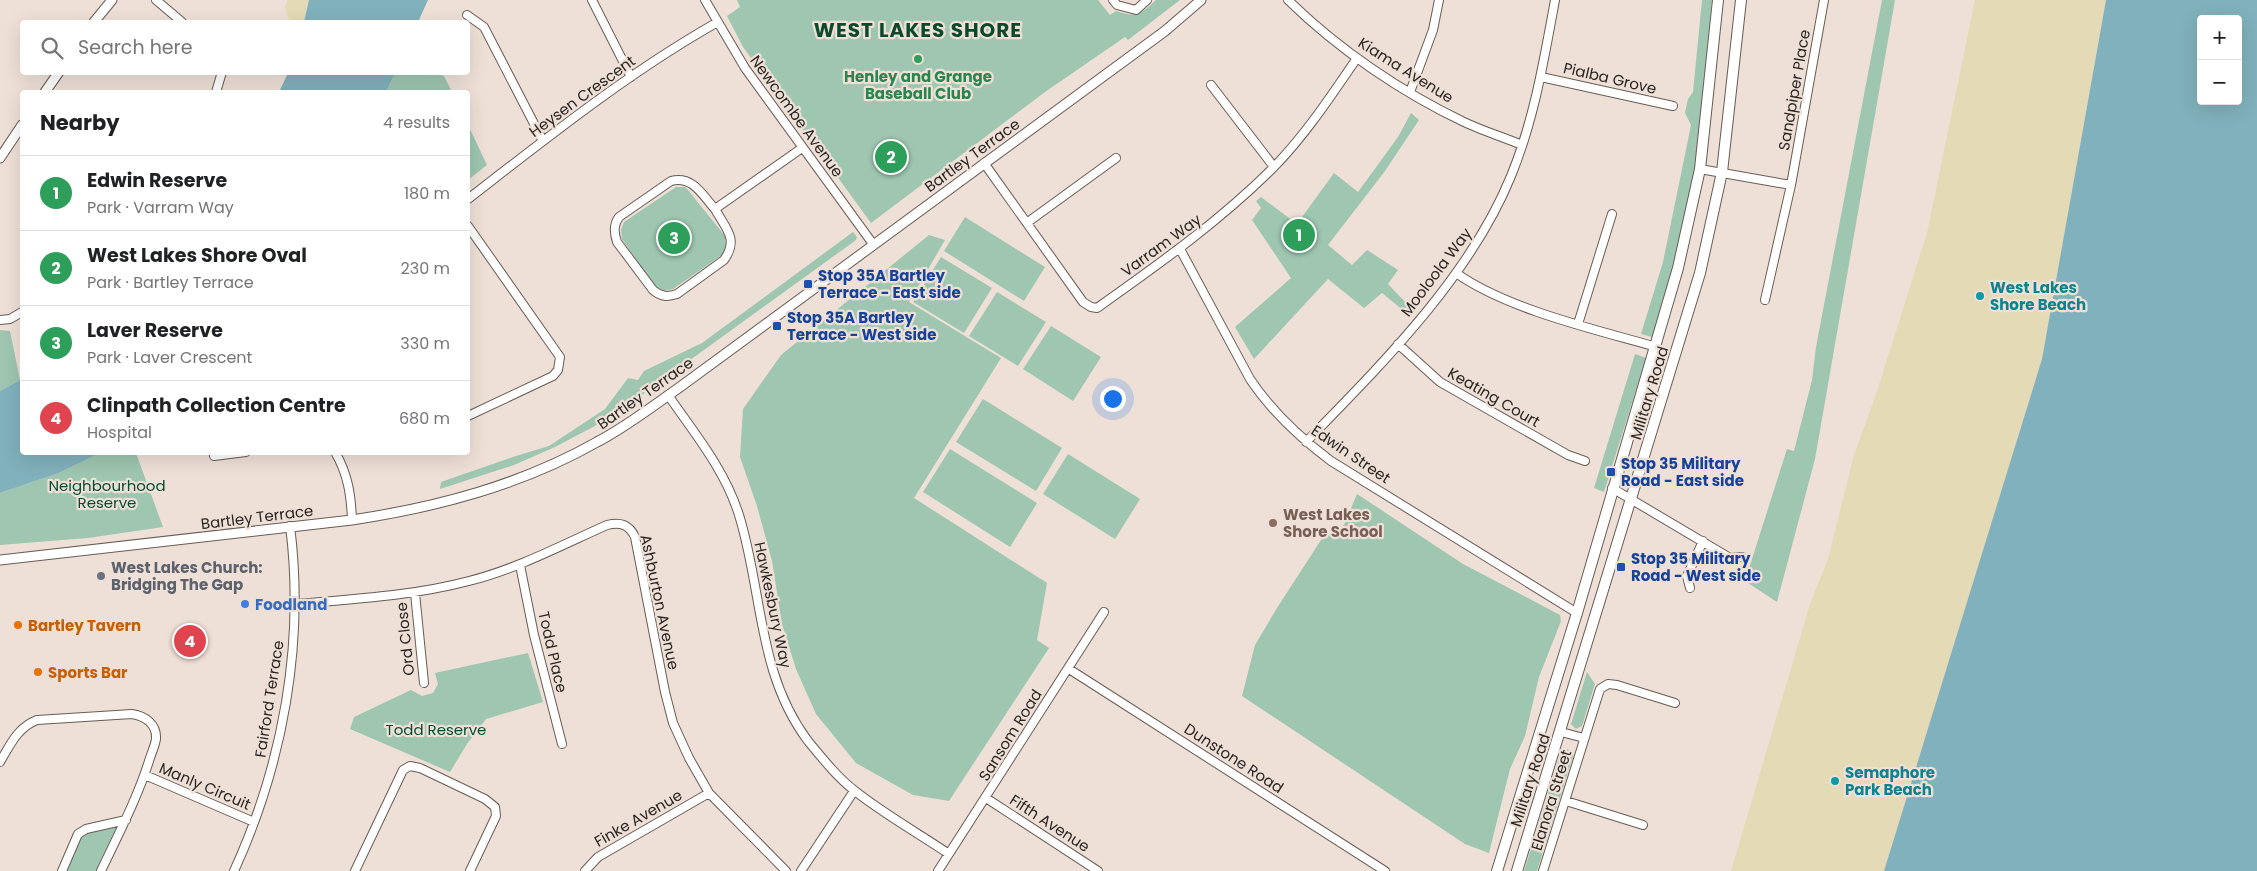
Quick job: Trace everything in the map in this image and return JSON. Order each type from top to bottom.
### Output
[{"type":"main road","name":"Military Road","points":[[1498,871],[1577,613],[1653,346],[1678,268],[1700,169],[1718,0]]},
{"type":"main road","name":"Military Road","points":[[1517,871],[1562,732],[1700,273],[1722,172],[1741,0]]},
{"type":"street","points":[[96,20],[112,0]]},
{"type":"street","points":[[156,0],[180,20]]},
{"type":"street","points":[[592,0],[631,78]]},
{"type":"street","name":"Newcombe Avenue","points":[[704,0],[716,23],[745,68],[873,244]]},
{"type":"street","points":[[1113,0],[1117,5],[1136,10],[1147,0]]},
{"type":"street","name":"Bartley Terrace","points":[[0,560],[352,520],[406,512],[458,499],[530,474],[598,442],[668,396],[1165,31],[1201,0]]},
{"type":"street","name":"Kiama Avenue","points":[[1288,0],[1304,16],[1357,58],[1410,92],[1464,122],[1522,145]]},
{"type":"street","points":[[1410,92],[1433,30],[1439,0]]},
{"type":"street","name":"Mooloola Way","points":[[1306,442],[1398,344],[1456,273],[1477,242],[1498,205],[1532,115],[1556,0]]},
{"type":"street","name":"Sandpiper Place","points":[[1766,300],[1791,185],[1824,0]]},
{"type":"street","points":[[467,15],[484,27],[543,141]]},
{"type":"street","name":"Heysen Crescent","points":[[470,197],[543,141],[674,47],[716,23]]},
{"type":"street","name":"Varram Way","points":[[984,163],[1028,222],[1083,302],[1097,308],[1180,249],[1217,220],[1274,167],[1313,122],[1357,58]]},
{"type":"street","points":[[46,90],[57,75]]},
{"type":"street","points":[[217,90],[221,75]]},
{"type":"street","name":"Pialba Grove","points":[[1541,77],[1673,106]]},
{"type":"street","points":[[1211,85],[1274,167]]},
{"type":"street","points":[[0,158],[20,128]]},
{"type":"street","points":[[715,209],[802,148]]},
{"type":"street","points":[[1028,222],[1116,158]]},
{"type":"street","points":[[1700,169],[1791,185]]},
{"type":"street","points":[[678,179],[694,184],[715,209],[731,237],[732,247],[729,254],[724,260],[677,294],[670,296],[657,294],[653,290],[617,242],[614,233],[616,221],[671,181],[678,179]]},
{"type":"street","points":[[1578,324],[1612,214]]},
{"type":"street","points":[[470,229],[560,357],[558,370],[553,376],[470,415]]},
{"type":"street","name":"Edwin Street","points":[[1180,249],[1250,379],[1263,399],[1306,442],[1331,461],[1577,613]]},
{"type":"street","points":[[1456,273],[1469,282],[1531,309],[1653,346]]},
{"type":"street","points":[[0,320],[10,319],[20,313]]},
{"type":"street","name":"Keating Court","points":[[1398,344],[1440,382],[1568,455],[1585,461]]},
{"type":"street","name":"Hawkesbury Way","points":[[668,396],[717,465],[731,492],[747,547],[764,643],[785,703],[807,740],[854,791],[949,854]]},
{"type":"street","points":[[214,456],[222,455]]},
{"type":"street","points":[[337,455],[348,479],[352,520]]},
{"type":"street","points":[[1612,488],[1730,558],[1742,557]]},
{"type":"street","name":"Ashburton Avenue","points":[[295,604],[415,593],[470,581],[520,565],[607,525],[616,522],[627,525],[635,537],[665,692],[673,723],[689,758],[709,793],[786,871]]},
{"type":"street","name":"Fairford Terrace","points":[[234,871],[254,822],[277,748],[290,676],[295,604],[290,526]]},
{"type":"street","points":[[1690,588],[1687,576],[1703,542]]},
{"type":"street","name":"Todd Place","points":[[520,565],[534,635],[562,744]]},
{"type":"street","name":"Ord Close","points":[[415,593],[424,683]]},
{"type":"street","name":"Sansom Road","points":[[938,871],[1104,612]]},
{"type":"street","name":"Dunstone Road","points":[[1069,669],[1385,871]]},
{"type":"street","name":"Elanora Street","points":[[1544,871],[1600,689],[1608,684],[1617,685],[1675,702]]},
{"type":"street","name":"Manly Circuit","points":[[0,762],[20,731],[27,724],[37,720],[132,714],[142,716],[150,721],[155,730],[156,740],[126,820],[101,871]]},
{"type":"street","name":"Elanora Street","points":[[1562,732],[1584,738]]},
{"type":"street","points":[[355,871],[403,770],[410,766],[420,768],[485,799],[495,807],[496,816],[470,871]]},
{"type":"street","name":"Manly Circuit","points":[[144,775],[254,822]]},
{"type":"street","points":[[801,871],[854,791]]},
{"type":"street","name":"Finke Avenue","points":[[585,871],[598,857],[709,793]]},
{"type":"street","name":"Fifth Avenue","points":[[986,798],[1098,871]]},
{"type":"street","points":[[1566,801],[1643,826]]},
{"type":"street","points":[[62,871],[78,834],[86,829],[126,820]]},
{"type":"green space","points":[[737,0],[1098,0],[1110,15],[1116,11],[1129,14],[1138,13],[1156,0],[1180,0],[1128,40],[1125,37],[1045,92],[871,223],[743,47],[727,16],[740,7]]},
{"type":"green space","points":[[1702,0],[1712,0],[1694,181],[1676,260],[1652,337],[1641,334],[1663,262],[1691,125],[1685,113],[1688,99],[1693,92]]},
{"type":"green space","points":[[1882,0],[1895,0],[1815,459],[1777,602],[1745,581],[1787,449],[1794,451],[1812,380],[1816,347]]},
{"type":"green space","points":[[394,75],[442,75],[451,90],[387,90]]},
{"type":"green space","points":[[1411,113],[1419,120],[1385,171],[1328,245],[1352,265],[1367,250],[1398,270],[1388,284],[1408,305],[1404,311],[1382,293],[1364,308],[1328,279],[1254,359],[1235,327],[1291,278],[1252,220],[1261,208],[1256,201],[1261,197],[1297,224],[1334,173],[1358,192],[1398,137]]},
{"type":"green space","points":[[470,129],[487,165],[470,178]]},
{"type":"green space","points":[[676,187],[685,187],[688,190],[725,236],[726,246],[722,255],[673,289],[664,291],[654,285],[622,239],[621,230],[624,222]]},
{"type":"green space","points":[[965,217],[1045,267],[1024,301],[944,251]]},
{"type":"green space","points":[[853,232],[857,237],[856,240],[610,418],[555,447],[514,465],[440,489],[441,482],[549,446],[605,409],[628,378],[638,380],[644,371],[702,343]]},
{"type":"green space","points":[[929,235],[945,240],[909,302],[1001,358],[914,498],[1047,583],[1037,640],[1049,648],[949,801],[913,795],[856,763],[816,714],[796,669],[782,624],[772,561],[757,506],[740,457],[743,409],[781,355]]},
{"type":"green space","points":[[941,257],[992,288],[964,333],[913,302]]},
{"type":"green space","points":[[997,292],[1046,322],[1018,366],[969,336]]},
{"type":"green space","points":[[1051,326],[1101,357],[1073,401],[1023,369]]},
{"type":"green space","points":[[0,330],[10,331],[20,380],[0,391]]},
{"type":"green space","points":[[1635,354],[1646,358],[1604,492],[1594,488]]},
{"type":"green space","points":[[983,399],[1062,448],[1036,491],[956,442]]},
{"type":"green space","points":[[950,449],[1037,503],[1010,547],[923,492]]},
{"type":"green space","points":[[1068,454],[1140,499],[1115,539],[1043,494]]},
{"type":"green space","name":"Neighbourhood Reserve","points":[[96,455],[137,455],[163,527],[88,538],[0,545],[0,493],[59,473]]},
{"type":"green space","points":[[1357,494],[1463,564],[1560,615],[1561,621],[1539,677],[1525,736],[1510,769],[1489,853],[1465,844],[1242,696],[1255,645],[1321,540],[1344,525]]},
{"type":"green space","name":"Todd Reserve","points":[[528,653],[543,702],[486,719],[467,744],[450,772],[350,729],[354,717],[411,690],[422,696],[433,693],[438,684],[435,673]]},
{"type":"green space","points":[[1587,672],[1595,684],[1582,726],[1576,729],[1571,724]]},
{"type":"green space","points":[[1567,749],[1573,753],[1573,756],[1537,871],[1524,871],[1561,752]]},
{"type":"green space","points":[[126,820],[101,871],[62,871],[78,834]]},
{"type":"sand","points":[[288,0],[309,0],[304,20],[289,20],[285,7]]},
{"type":"sand","name":"West Lakes Shore Beach","points":[[1975,0],[2106,0],[2042,359],[1884,871],[1731,871],[1810,604],[1828,559],[1853,458],[1876,394],[1927,233]]},
{"type":"water","points":[[309,0],[428,0],[419,20],[304,20]]},
{"type":"water","points":[[2106,0],[2257,0],[2257,871],[1884,871],[2042,359]]},
{"type":"water","points":[[287,75],[394,75],[387,90],[280,90]]},
{"type":"water","points":[[20,380],[20,455],[96,455],[59,473],[0,493],[0,391]]},
{"type":"place","name":"Henley and Grange Baseball Club","points":[[918,59]]},
{"type":"place","name":"West Lakes Shore Oval","points":[[891,157]]},
{"type":"place","name":"Edwin Reserve","points":[[1299,235]]},
{"type":"place","name":"Laver Reserve","points":[[674,238]]},
{"type":"place","name":"Stop 35A Bartley Terrace - East side","points":[[808,284]]},
{"type":"place","name":"West Lakes Shore Beach","points":[[1980,296]]},
{"type":"place","name":"Stop 35A Bartley Terrace - West side","points":[[777,326]]},
{"type":"place","name":"Stop 35 Military Road - East side","points":[[1611,472]]},
{"type":"place","name":"West Lakes Shore School","points":[[1273,523]]},
{"type":"place","name":"Stop 35 Military Road - West side","points":[[1621,567]]},
{"type":"place","name":"West Lakes Church: Bridging The Gap","points":[[101,576]]},
{"type":"place","name":"Foodland","points":[[245,604]]},
{"type":"place","name":"Bartley Tavern","points":[[18,625]]},
{"type":"place","name":"Clinpath Collection Centre","points":[[190,641]]},
{"type":"place","name":"Sports Bar","points":[[38,672]]},
{"type":"place","name":"Semaphore Park Beach","points":[[1835,781]]},
{"type":"district","name":"WEST LAKES SHORE","points":[[918,30]]}]
